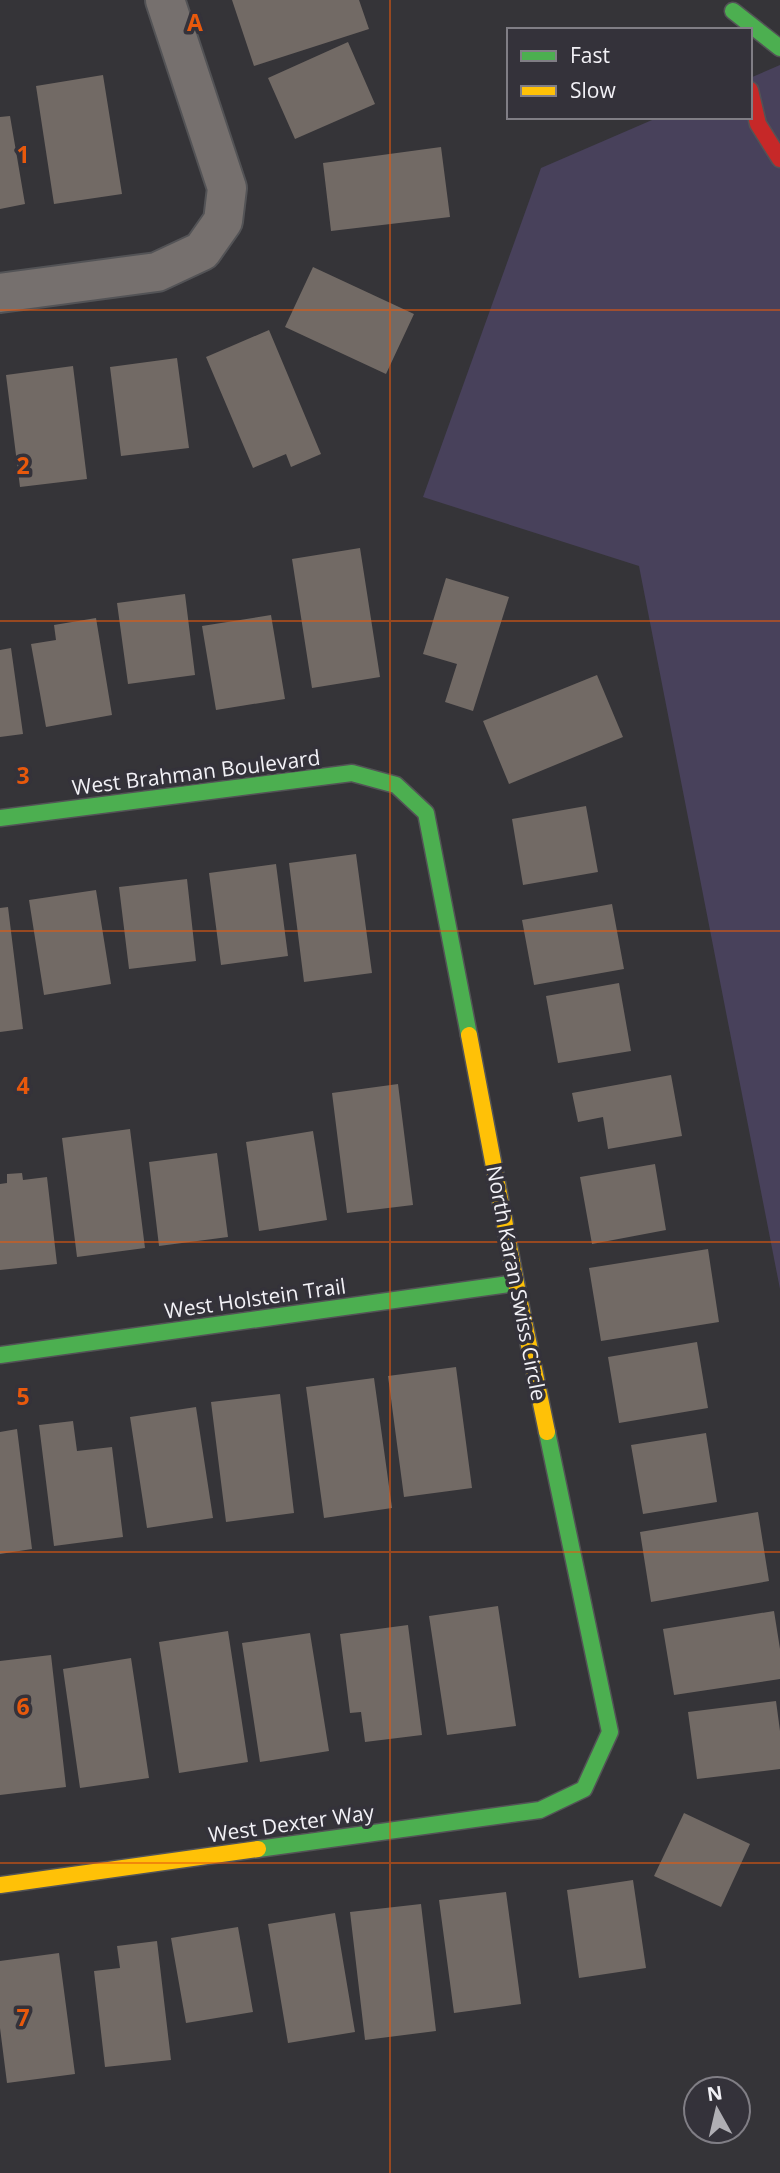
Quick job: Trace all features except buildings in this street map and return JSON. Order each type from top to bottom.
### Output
[{"type":"street","points":[[0,293],[157,272],[202,251],[223,221],[227,188],[164,0]]},
{"type":"street","points":[[730,6],[736,28]]},
{"type":"street","points":[[730,6],[780,48]]},
{"type":"street","points":[[752,98],[758,124],[780,159]]},
{"type":"street","name":"West Brahman Boulevard","points":[[0,818],[352,773],[396,785]]},
{"type":"street","name":"North Karan Swiss Circle","points":[[396,785],[426,813],[516,1283],[610,1732],[584,1789]]},
{"type":"street","name":"West Holstein Trail","points":[[0,1355],[516,1283]]},
{"type":"street","name":"West Dexter Way","points":[[0,1885],[540,1810],[584,1789]]},
{"type":"shaded area","points":[[780,65],[780,1289],[639,566],[423,497],[541,168],[654,119],[752,119],[752,77]]},
{"type":"traffic: fast","points":[[733,11],[780,48]]},
{"type":"traffic: fast","points":[[0,818],[352,773],[396,785],[426,813],[469,1035]]},
{"type":"traffic: fast","points":[[0,1355],[516,1283]]},
{"type":"traffic: fast","points":[[258,1849],[540,1810],[584,1789],[610,1732],[547,1432]]},
{"type":"traffic: slow","points":[[469,1035],[547,1432]]},
{"type":"traffic: slow","points":[[0,1885],[258,1849]]},
{"type":"traffic: jam","points":[[752,98],[758,124],[780,159]]}]
